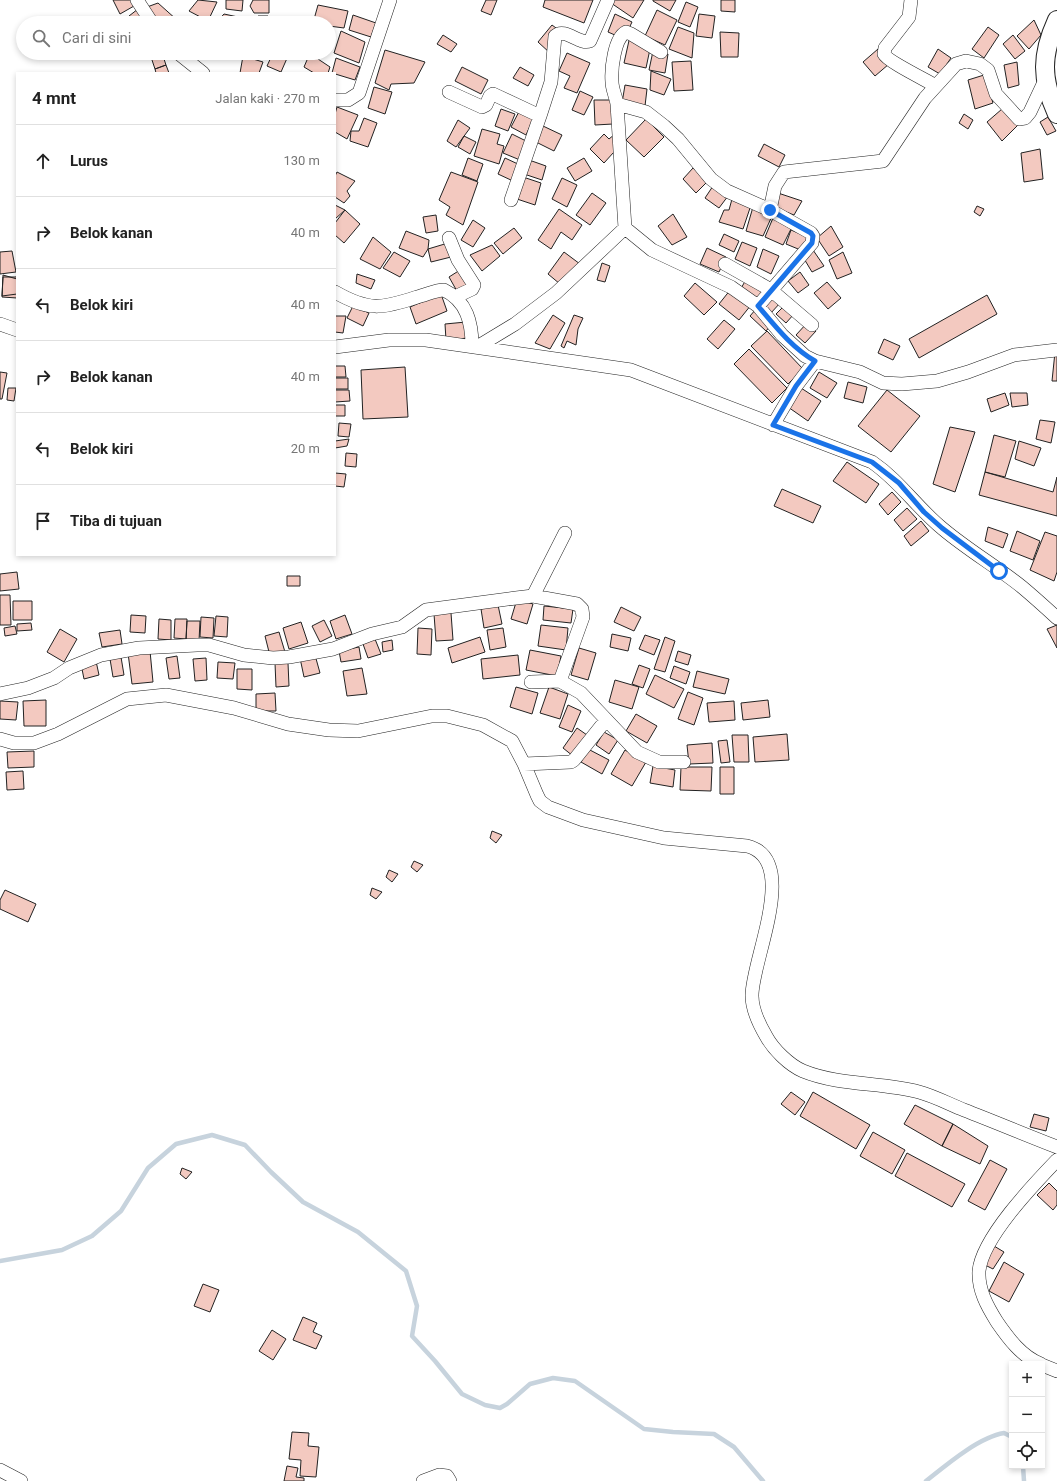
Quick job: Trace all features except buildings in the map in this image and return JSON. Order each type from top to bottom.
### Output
[{"type":"street","points":[[137,0],[147,16]]},
{"type":"street","points":[[336,100],[348,100],[359,93],[390,0]]},
{"type":"street","points":[[511,200],[551,82],[555,36],[564,33],[585,42],[590,41],[608,0]]},
{"type":"street","points":[[911,0],[909,17],[885,48],[884,54],[890,60],[936,86]]},
{"type":"street","points":[[1057,20],[1051,32],[1045,53],[1046,78],[1049,94],[1057,114]]},
{"type":"street","points":[[661,52],[626,32],[622,34],[617,44],[612,64],[612,83],[618,104],[625,228],[652,250],[732,287],[758,306],[782,335],[805,356],[815,361],[860,372],[883,382],[902,384],[937,381],[968,372],[1014,355],[1057,350]]},
{"type":"street","points":[[187,60],[202,72]]},
{"type":"street","points":[[770,210],[775,186],[784,172],[883,161],[925,98],[956,64],[966,61],[974,61],[988,70],[996,94],[1019,119],[1025,118],[1030,112],[1046,78]]},
{"type":"street","points":[[449,92],[482,107],[486,105],[490,96],[493,94],[540,116]]},
{"type":"street","points":[[618,104],[646,112],[678,139],[711,179],[727,191],[770,210],[811,233],[813,238],[812,243],[758,306]]},
{"type":"street","points":[[474,347],[515,324],[556,292],[625,228]]},
{"type":"street","points":[[449,238],[458,260],[474,285],[472,289],[455,297]]},
{"type":"street","points":[[725,264],[771,290],[812,325]]},
{"type":"street","points":[[336,292],[364,306],[374,307],[394,305],[444,290],[455,297],[464,308],[471,322],[474,347]]},
{"type":"street","points":[[0,324],[16,330]]},
{"type":"street","points":[[336,347],[389,340],[426,340],[631,370],[872,462],[886,472],[942,528],[972,552],[1022,586],[1057,618]]},
{"type":"street","points":[[773,425],[796,386],[815,361]]},
{"type":"street","points":[[533,596],[565,532]]},
{"type":"street","points":[[0,694],[28,688],[54,678],[69,668],[101,655],[139,648],[209,645],[244,655],[273,658],[289,657],[333,649],[372,634],[402,627],[426,610],[533,596],[577,604],[583,611],[583,617],[560,681]]},
{"type":"street","points":[[531,682],[560,681],[581,693],[636,752],[649,759],[659,762],[684,762]]},
{"type":"street","points":[[0,739],[14,743],[34,743],[58,734],[127,700],[166,696],[234,708],[288,724],[329,730],[358,731],[432,716],[464,718],[483,724],[512,742],[524,764],[540,801],[548,807],[583,820],[664,838],[747,846],[752,847],[760,854],[770,872],[773,900],[752,986],[753,1008],[766,1036],[789,1062],[802,1071],[845,1082],[890,1086],[920,1092],[1057,1147]]},
{"type":"street","points":[[524,764],[571,762],[606,720]]},
{"type":"street","points":[[1036,1361],[1024,1354],[1001,1328],[984,1299],[979,1272],[980,1262],[999,1227],[1057,1160]]},
{"type":"street","points":[[1045,1366],[1057,1371]]},
{"type":"street","points":[[0,1470],[21,1481]]},
{"type":"street","points":[[424,1481],[441,1475],[448,1476],[450,1481]]},
{"type":"waterway","points":[[0,1261],[62,1250],[92,1236],[121,1211],[148,1168],[176,1144],[212,1135],[245,1145],[303,1202],[358,1232],[406,1271],[417,1306],[412,1336],[462,1394],[485,1405],[500,1408],[507,1404],[530,1384],[553,1378],[575,1381],[644,1429],[714,1434],[734,1447],[763,1481]]},
{"type":"waterway","points":[[926,1481],[963,1452],[984,1440],[1004,1433],[1009,1436]]},
{"type":"waterway","points":[[1023,1469],[1024,1481]]},
{"type":"route","points":[[770,210],[811,233],[813,239],[812,243],[758,306],[782,335],[805,356],[815,361],[796,386],[773,425],[872,462],[899,483],[924,512],[942,528],[999,571]]}]
